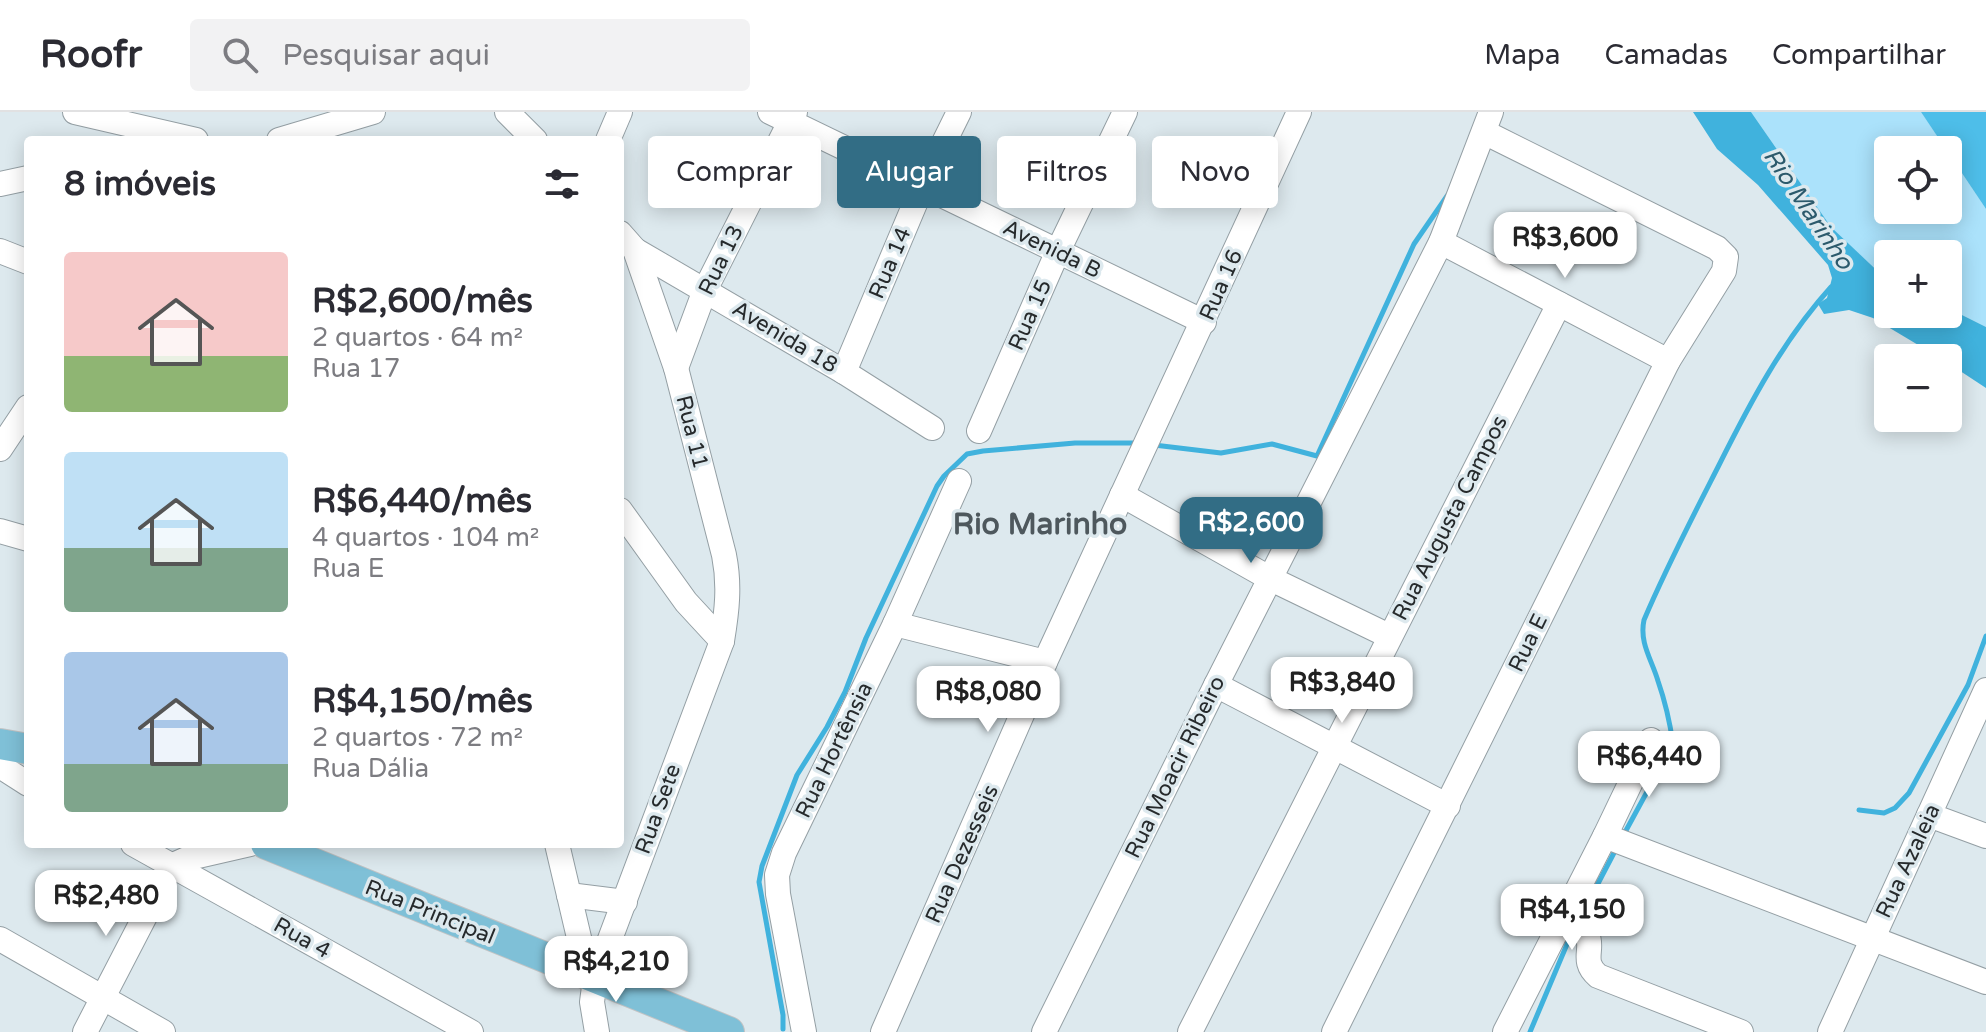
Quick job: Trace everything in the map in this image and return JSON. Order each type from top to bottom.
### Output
[{"type":"main road","points":[[0,744],[24,748]]},
{"type":"main road","name":"Rua Principal","points":[[276,848],[729,1032]]},
{"type":"street","points":[[75,112],[179,136]]},
{"type":"street","points":[[292,136],[373,112]]},
{"type":"street","points":[[507,112],[531,136]]},
{"type":"street","points":[[610,136],[620,112]]},
{"type":"street","name":"Rua 14","points":[[947,136],[959,112]]},
{"type":"street","name":"Rua 15","points":[[979,431],[1058,251],[1125,112]]},
{"type":"street","name":"Rua 16","points":[[1139,457],[1299,112]]},
{"type":"street","name":"Avenida B","points":[[785,115],[837,142]]},
{"type":"street","name":"Rua 13","points":[[676,368],[705,290],[785,115]]},
{"type":"street","name":"Rua Moacir Ribeiro","points":[[1044,1032],[1441,242],[1484,118]]},
{"type":"street","name":"Rua E","points":[[1334,1032],[1668,361],[1724,271],[1726,257],[1717,248],[1484,118]]},
{"type":"street","points":[[0,184],[24,179]]},
{"type":"street","name":"Rua 14","points":[[844,372],[913,208]]},
{"type":"street","name":"Avenida B","points":[[967,208],[1204,322]]},
{"type":"street","name":"Avenida 18","points":[[628,242],[932,428]]},
{"type":"street","name":"Rua 11","points":[[628,242],[676,368],[728,575],[729,600],[722,641]]},
{"type":"street","points":[[1441,242],[1668,361]]},
{"type":"street","points":[[0,251],[24,260]]},
{"type":"street","name":"Rua Augusta Campos","points":[[1190,1032],[1559,304]]},
{"type":"street","points":[[0,449],[24,413]]},
{"type":"street","name":"Rua Dezesseis","points":[[883,1032],[1045,662],[1139,457]]},
{"type":"street","name":"Rua Hortênsia","points":[[804,1032],[777,875],[784,853],[895,624],[959,481]]},
{"type":"street","points":[[1122,495],[1271,579],[1389,636]]},
{"type":"street","points":[[624,516],[686,602],[722,641]]},
{"type":"street","points":[[0,531],[24,538]]},
{"type":"street","points":[[895,624],[1045,662]]},
{"type":"street","name":"Rua Sete","points":[[592,977],[625,902],[722,641]]},
{"type":"street","points":[[1216,685],[1448,806]]},
{"type":"street","name":"Rua Azaleia","points":[[1830,1032],[1986,690]]},
{"type":"street","points":[[1505,1032],[1572,919],[1614,840],[1651,740]]},
{"type":"street","points":[[0,766],[24,781]]},
{"type":"street","points":[[1929,815],[1986,836]]},
{"type":"street","points":[[1614,840],[1986,982]]},
{"type":"street","name":"Rua 4","points":[[140,848],[471,1032]]},
{"type":"street","points":[[85,1032],[171,866],[201,854],[230,848]]},
{"type":"street","points":[[558,848],[592,977],[597,1032]]},
{"type":"street","points":[[569,895],[625,902]]},
{"type":"street","points":[[1572,919],[1589,935],[1590,968],[1598,976],[1741,1032]]},
{"type":"street","points":[[0,939],[163,1032]]},
{"type":"shaded area","points":[[1751,112],[1921,112],[1937,136],[1874,136],[1874,224],[1962,224],[1962,173],[1986,209],[1986,327],[1962,315],[1962,240],[1874,240],[1874,268],[1831,227]]},
{"type":"shaded area","points":[[1921,112],[1986,112],[1986,209],[1962,173],[1962,136],[1937,136]]},
{"type":"water","points":[[1693,112],[1751,112],[1831,227],[1874,268],[1874,319],[1849,310],[1824,314],[1818,304],[1827,298],[1832,278],[1828,265],[1758,185],[1717,149]]},
{"type":"water","points":[[1962,315],[1986,327],[1986,388],[1962,372],[1962,344],[1917,344],[1890,328],[1962,328]]},
{"type":"waterway","points":[[1154,445],[1221,453],[1272,444],[1317,456],[1414,244],[1447,196]]},
{"type":"waterway","points":[[1623,836],[1673,744],[1663,696],[1645,644],[1644,620],[1755,396],[1798,328],[1831,287]]},
{"type":"waterway","points":[[783,1029],[759,882],[762,866],[797,775],[845,692],[866,638],[937,486],[967,454],[1075,443],[1136,443]]},
{"type":"waterway","points":[[1859,810],[1884,813],[1895,808],[1909,793],[1968,685],[1986,636]]},
{"type":"waterway","points":[[1580,918],[1616,849]]},
{"type":"waterway","points":[[1530,1032],[1573,930]]},
{"type":"district","name":"Rio Marinho","points":[[1040,524]]}]
